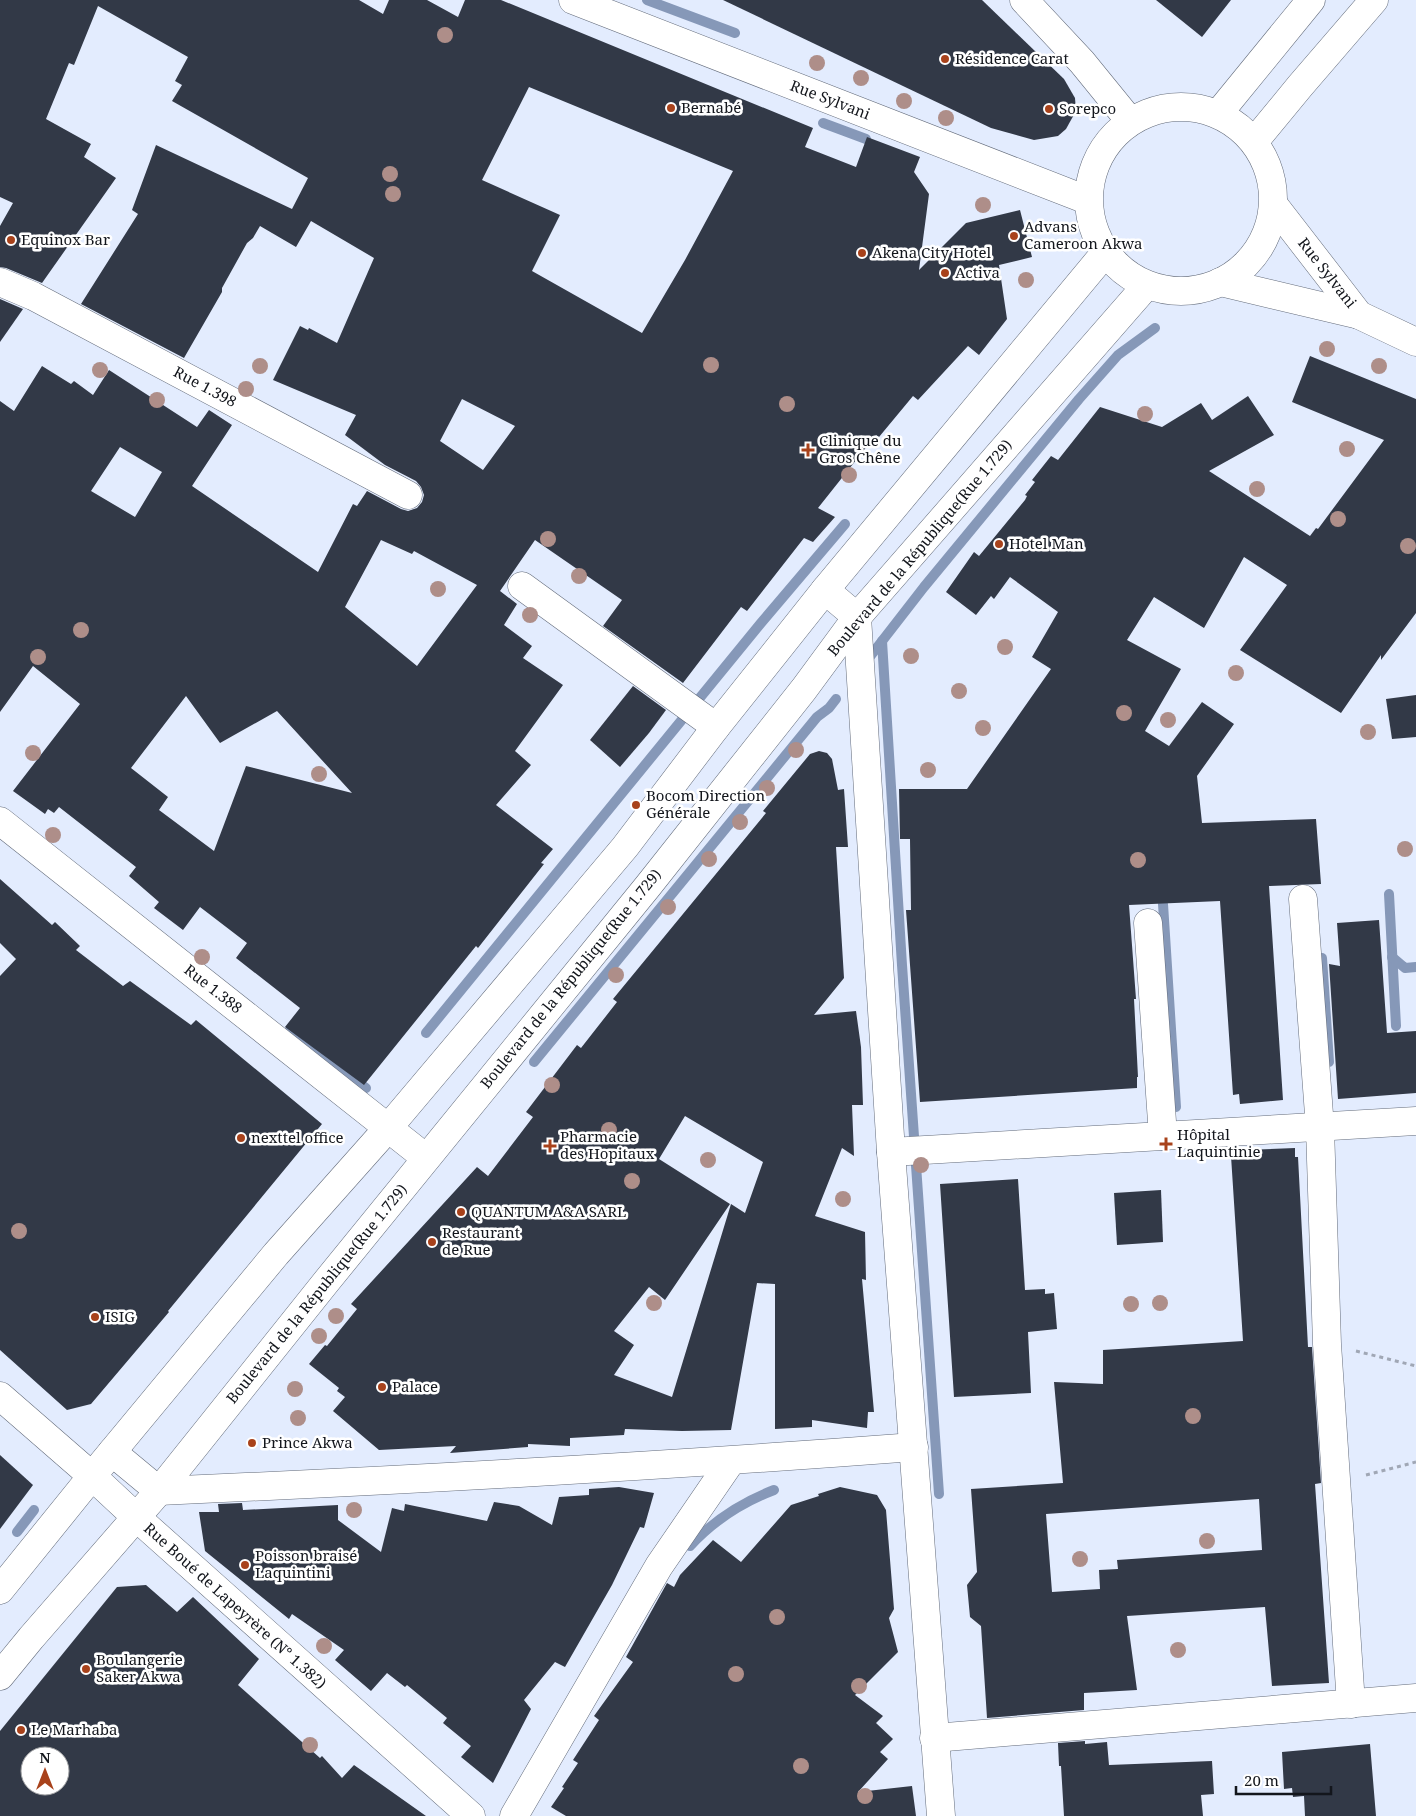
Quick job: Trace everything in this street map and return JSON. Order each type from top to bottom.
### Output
[{"type":"street","name":"Rue Sylvani","points":[[573,0],[1087,200]]},
{"type":"street","points":[[1024,0],[1082,62],[1130,121]]},
{"type":"street","points":[[1218,114],[1311,0]]},
{"type":"street","points":[[1254,142],[1374,0]]},
{"type":"street","points":[[1173,107],[1196,108],[1218,114],[1238,126],[1254,142],[1266,161],[1272,183],[1274,205],[1270,226],[1260,247],[1239,271],[1210,287],[1178,292],[1146,286],[1123,272],[1105,253],[1095,237],[1090,219],[1087,200],[1090,177],[1099,155],[1112,136],[1130,121],[1151,112],[1173,107]]},
{"type":"street","name":"Rue Sylvani","points":[[1274,205],[1360,315],[1416,342]]},
{"type":"street","points":[[0,1590],[276,1254],[388,1128],[625,846],[716,727],[825,590],[1105,253]]},
{"type":"street","name":"Rue 1.398","points":[[0,282],[33,296],[408,495]]},
{"type":"street","points":[[1220,282],[1360,315]]},
{"type":"street","name":"Boulevard de la République(Rue 1.729)","points":[[0,1676],[159,1491],[426,1158],[660,871],[798,696],[857,617],[1146,286]]},
{"type":"street","points":[[522,586],[716,727]]},
{"type":"street","points":[[825,590],[857,617],[891,1152],[941,1816]]},
{"type":"street","name":"Rue 1.388","points":[[0,821],[426,1158]]},
{"type":"street","points":[[1303,899],[1320,1128],[1326,1344],[1352,1704]]},
{"type":"street","points":[[1148,923],[1163,1136]]},
{"type":"street","points":[[891,1152],[1416,1121]]},
{"type":"street","name":"Rue Boué de Lapeyrère (N° 1.382)","points":[[0,1396],[92,1476],[471,1816]]},
{"type":"street","points":[[112,1452],[159,1491],[309,1485],[731,1461],[914,1447]]},
{"type":"street","points":[[514,1816],[659,1566],[731,1461]]},
{"type":"street","points":[[934,1738],[1416,1698]]},
{"type":"path","points":[[1326,1344],[1416,1366]]},
{"type":"path","points":[[1336,1483],[1416,1462]]},
{"type":"building","points":[[0,0],[359,0],[383,14],[389,0],[427,0],[458,17],[465,0],[501,0],[813,128],[805,147],[856,167],[867,137],[920,157],[914,172],[929,194],[919,270],[966,223],[1020,210],[1032,257],[999,265],[1007,319],[979,355],[968,346],[918,400],[913,396],[879,437],[876,435],[818,508],[835,517],[813,542],[804,538],[747,611],[741,607],[683,683],[603,626],[622,600],[535,540],[500,591],[517,604],[504,625],[532,646],[523,658],[563,685],[515,751],[531,765],[496,805],[553,849],[541,863],[544,864],[478,948],[476,946],[364,1085],[285,1027],[300,1008],[236,958],[247,943],[200,907],[183,930],[154,908],[159,902],[129,876],[136,867],[59,807],[54,813],[48,809],[45,814],[13,791],[80,704],[33,666],[0,712],[0,401],[14,411],[42,366],[71,384],[74,381],[93,395],[109,370],[197,427],[209,410],[232,425],[192,486],[318,572],[353,504],[357,506],[367,491],[408,511],[417,508],[422,502],[424,495],[416,481],[385,465],[345,435],[356,415],[273,380],[300,326],[308,330],[309,328],[337,343],[374,258],[311,221],[296,247],[260,226],[253,238],[247,243],[222,288],[222,292],[184,358],[81,304],[138,214],[132,210],[156,145],[292,209],[308,178],[172,101],[182,85],[175,81],[188,57],[98,6],[74,65],[69,63],[46,119],[91,144],[84,157],[116,178],[42,283],[0,267],[0,226],[13,203],[0,197]],"holes":[[[529,87],[733,171],[685,260],[642,333],[532,271],[560,215],[482,180]],[[462,399],[515,426],[483,470],[440,441]],[[120,447],[162,472],[135,517],[91,491]],[[381,540],[412,554],[414,551],[477,585],[417,666],[345,607]],[[186,696],[220,743],[277,711],[352,793],[246,766],[214,851],[159,810],[168,797],[131,768]]]},
{"type":"building","name":"Résidence Carat","points":[[723,0],[982,0],[1064,79],[1075,98],[1076,111],[1066,129],[1058,136],[1034,140],[991,128]]},
{"type":"building","points":[[1156,0],[1231,0],[1202,37]]},
{"type":"building","points":[[0,299],[23,309],[0,342]]},
{"type":"building","points":[[1310,356],[1416,399],[1416,613],[1381,660],[1381,655],[1341,713],[1240,650],[1287,585],[1244,557],[1204,628],[1154,597],[1127,640],[1181,669],[1145,731],[1169,746],[1202,702],[1234,724],[1197,776],[1202,823],[1316,819],[1321,884],[1269,886],[1283,1100],[1240,1104],[1239,1094],[1233,1095],[1220,901],[1129,905],[1136,999],[1134,999],[1137,1088],[920,1102],[906,910],[911,910],[910,839],[900,839],[899,789],[967,789],[1051,669],[1032,657],[1058,612],[1010,577],[994,599],[991,596],[976,615],[946,592],[974,552],[979,556],[1025,500],[1027,496],[1025,495],[1035,482],[1032,480],[1051,456],[1058,460],[1100,407],[1162,427],[1201,403],[1212,420],[1248,396],[1274,435],[1209,471],[1310,536],[1316,528],[1318,529],[1384,440],[1292,402]]},
{"type":"building","points":[[633,686],[666,710],[620,767],[590,740]]},
{"type":"building","points":[[1416,695],[1416,737],[1392,739],[1386,699]]},
{"type":"building","points":[[819,751],[827,753],[832,759],[838,790],[844,789],[848,847],[836,847],[844,978],[814,1015],[856,1011],[861,1047],[863,1105],[852,1105],[854,1156],[842,1148],[815,1216],[865,1232],[866,1280],[862,1279],[874,1412],[868,1412],[867,1428],[812,1420],[812,1427],[775,1429],[775,1284],[757,1283],[731,1430],[625,1429],[624,1435],[570,1438],[570,1446],[528,1444],[528,1447],[450,1453],[456,1446],[379,1450],[333,1411],[345,1397],[337,1391],[339,1388],[309,1364],[325,1345],[327,1346],[357,1309],[351,1304],[477,1167],[488,1176],[533,1117],[526,1112],[577,1045],[581,1048],[617,1002],[613,999],[766,813],[763,811],[810,754]],"holes":[[[685,1116],[763,1162],[745,1213],[731,1204],[672,1397],[614,1375],[634,1345],[614,1331],[649,1287],[665,1300],[730,1204],[659,1159]]]},
{"type":"building","points":[[0,879],[52,925],[55,922],[80,946],[76,950],[123,986],[130,981],[191,1025],[196,1020],[322,1124],[169,1312],[91,1404],[67,1410],[0,1350],[0,976],[16,959],[0,943]]},
{"type":"building","points":[[1379,920],[1387,1033],[1416,1031],[1416,1093],[1338,1099],[1329,964],[1340,966],[1337,923]]},
{"type":"building","points":[[1295,1148],[1295,1157],[1298,1157],[1308,1347],[1312,1347],[1321,1483],[1315,1484],[1329,1683],[1272,1686],[1265,1607],[1127,1616],[1137,1690],[1084,1693],[1084,1710],[987,1718],[981,1626],[970,1617],[967,1585],[977,1572],[971,1489],[1063,1483],[1054,1382],[1103,1384],[1103,1350],[1243,1341],[1231,1156],[1237,1156],[1236,1151]],"holes":[[[1259,1499],[1262,1550],[1117,1560],[1118,1569],[1099,1570],[1100,1589],[1052,1592],[1046,1514]]]},
{"type":"building","points":[[1018,1179],[1025,1290],[1045,1289],[1045,1294],[1054,1293],[1057,1329],[1028,1332],[1031,1393],[954,1397],[940,1184]]},
{"type":"building","points":[[1161,1190],[1163,1242],[1117,1245],[1114,1193]]},
{"type":"building","points":[[0,1455],[33,1485],[0,1529]]},
{"type":"building","points":[[619,1487],[654,1493],[644,1528],[640,1527],[612,1585],[565,1667],[555,1662],[524,1700],[531,1709],[493,1783],[461,1757],[471,1746],[443,1723],[447,1718],[407,1685],[405,1687],[387,1673],[371,1691],[335,1660],[344,1650],[292,1614],[289,1619],[205,1551],[199,1512],[219,1512],[218,1504],[242,1503],[243,1510],[338,1505],[338,1520],[381,1552],[392,1508],[404,1511],[405,1504],[487,1521],[494,1502],[519,1506],[552,1525],[559,1497],[589,1495],[589,1489]]},
{"type":"building","points":[[840,1487],[877,1495],[886,1510],[894,1609],[889,1618],[898,1652],[855,1695],[883,1716],[876,1723],[893,1739],[880,1752],[888,1759],[858,1792],[912,1786],[916,1816],[566,1816],[551,1807],[578,1763],[573,1760],[599,1720],[594,1716],[633,1662],[626,1657],[667,1583],[674,1587],[680,1575],[713,1540],[741,1562],[791,1505]]},
{"type":"building","points":[[146,1585],[177,1612],[193,1597],[259,1659],[238,1685],[320,1758],[322,1756],[342,1778],[354,1765],[426,1816],[0,1816],[0,1731],[117,1587]]},
{"type":"building","points":[[1085,1741],[1085,1744],[1107,1742],[1109,1765],[1212,1761],[1214,1794],[1201,1795],[1203,1816],[1064,1816],[1058,1743]]},
{"type":"building","points":[[1370,1744],[1376,1816],[1305,1816],[1304,1796],[1293,1797],[1292,1788],[1284,1789],[1282,1752]]},
{"type":"waterway","points":[[647,0],[735,33]]},
{"type":"waterway","points":[[823,123],[866,139]]},
{"type":"waterway","points":[[865,663],[924,587],[1079,399],[1118,355],[1155,328]]},
{"type":"waterway","points":[[426,1033],[761,623],[845,524]]},
{"type":"waterway","points":[[882,641],[902,965],[939,1494]]},
{"type":"waterway","points":[[534,1062],[817,717],[829,708],[836,699]]},
{"type":"waterway","points":[[1389,894],[1396,1026]]},
{"type":"waterway","points":[[1163,904],[1176,1107]]},
{"type":"waterway","points":[[1392,957],[1405,968],[1416,967]]},
{"type":"waterway","points":[[1322,958],[1329,1062]]},
{"type":"waterway","points":[[288,1032],[366,1088]]},
{"type":"waterway","points":[[690,1546],[708,1528],[728,1513],[774,1490]]},
{"type":"waterway","points":[[17,1532],[34,1510]]},
{"type":"place","name":"Résidence Carat","points":[[945,59]]},
{"type":"place","name":"Bernabé","points":[[671,108]]},
{"type":"place","name":"Sorepco","points":[[1049,109]]},
{"type":"place","name":"Advans Cameroon Akwa","points":[[1014,236]]},
{"type":"place","name":"Equinox Bar","points":[[11,240]]},
{"type":"place","name":"Akena City Hotel","points":[[862,253]]},
{"type":"place","name":"Activa","points":[[945,273]]},
{"type":"place","name":"Clinique du Gros Chêne","points":[[808,450]]},
{"type":"place","name":"Hotel Man","points":[[999,544]]},
{"type":"place","name":"Bocom Direction Générale","points":[[636,805]]},
{"type":"place","name":"nexttel office","points":[[241,1138]]},
{"type":"place","name":"Hôpital Laquintinie","points":[[1166,1144]]},
{"type":"place","name":"Pharmacie des Hopitaux","points":[[550,1146]]},
{"type":"place","name":"QUANTUM A&A SARL","points":[[461,1212]]},
{"type":"place","name":"Restaurant de Rue","points":[[432,1242]]},
{"type":"place","name":"ISIG","points":[[95,1317]]},
{"type":"place","name":"Palace","points":[[382,1387]]},
{"type":"place","name":"Prince Akwa","points":[[252,1443]]},
{"type":"place","name":"Poisson braisé Laquintini","points":[[245,1565]]},
{"type":"place","name":"Boulangerie Saker Akwa","points":[[86,1669]]},
{"type":"place","name":"Le Marhaba","points":[[21,1730]]}]
